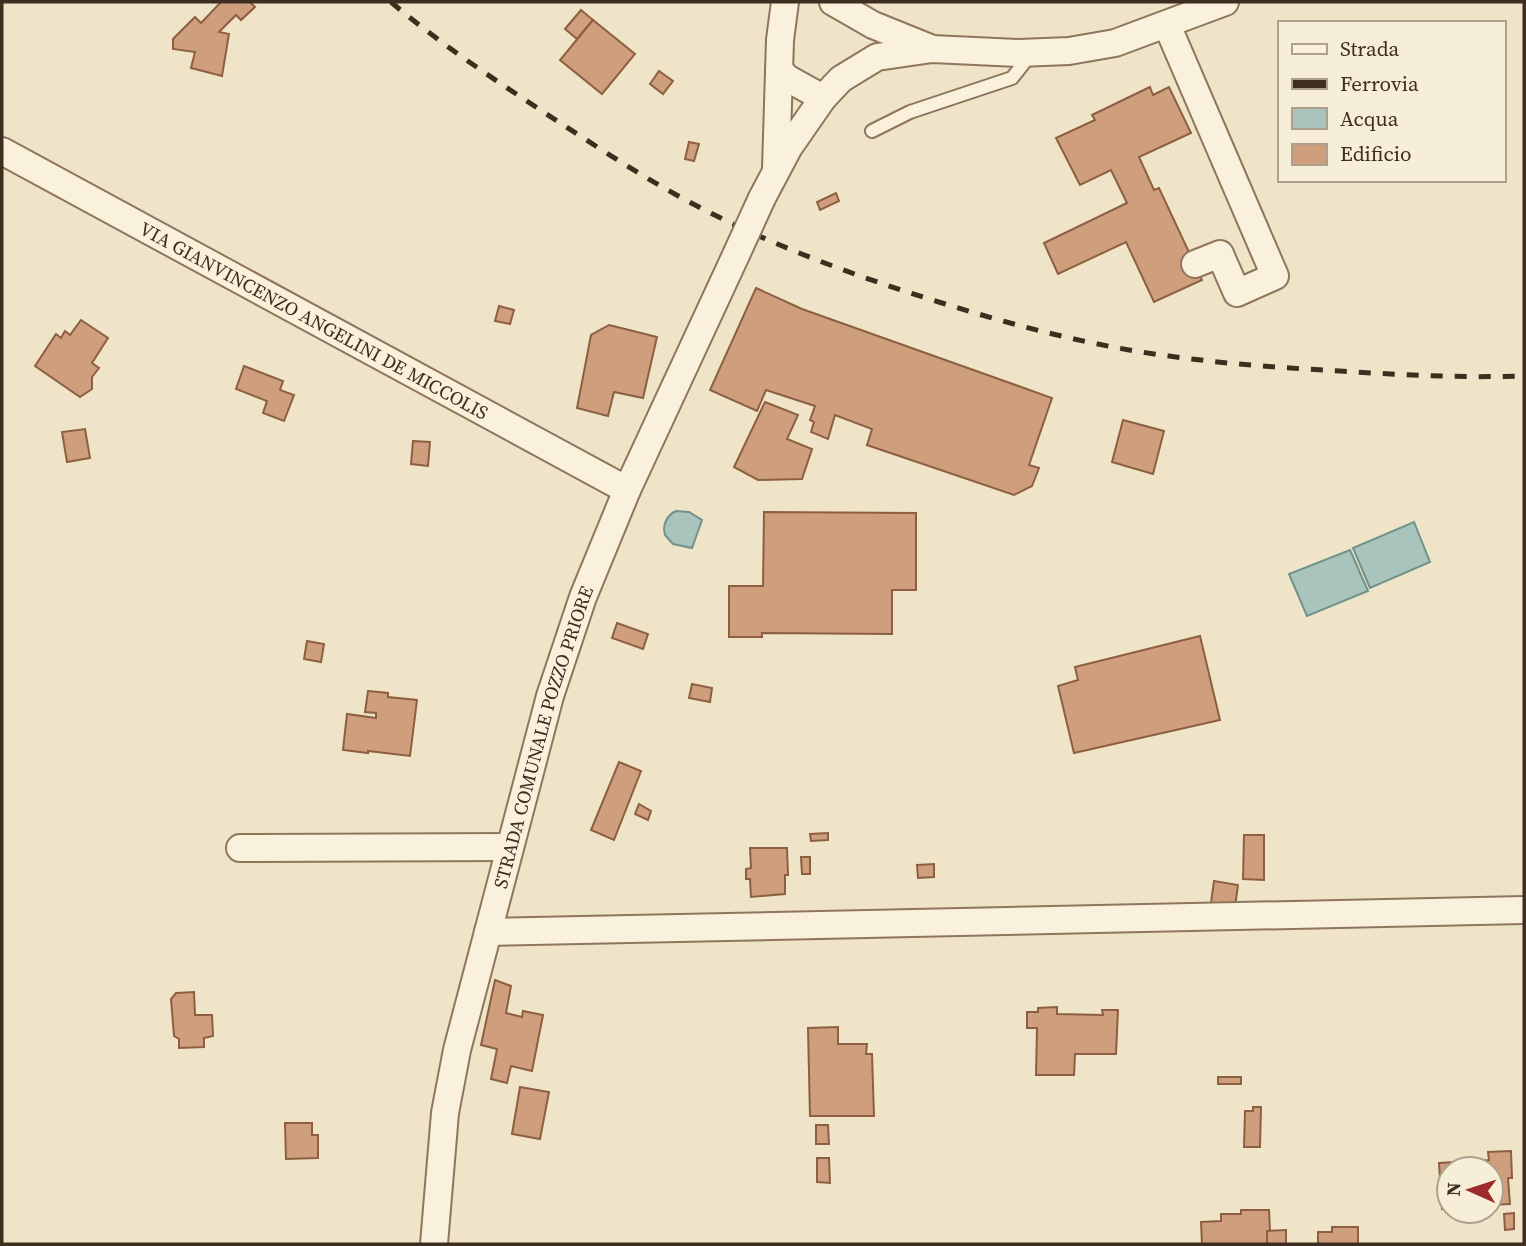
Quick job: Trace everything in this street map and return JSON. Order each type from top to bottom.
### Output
[{"type":"street","points":[[776,171],[779,70],[785,2]]},
{"type":"street","points":[[834,2],[873,25],[932,49],[987,52],[1069,51],[1115,43],[1225,2]]},
{"type":"street","points":[[1167,25],[1275,276],[1237,293],[1220,254],[1195,264]]},
{"type":"street","name":"STRADA COMUNALE POZZO PRIORE","points":[[434,1244],[435,1206],[445,1113],[457,1050],[554,683],[583,597],[627,490],[762,198],[789,147],[823,98],[841,79],[877,57],[932,49]]},
{"type":"street","points":[[779,70],[787,78],[823,98]]},
{"type":"street","name":"VIA GIANVINCENZO ANGELINI DE MICCOLIS","points":[[2,151],[627,490]]},
{"type":"street","points":[[240,848],[510,847]]},
{"type":"street","points":[[488,932],[1524,910]]},
{"type":"lane","points":[[872,131],[910,112],[1012,78],[1033,52]]},
{"type":"water","points":[[676,511],[689,512],[702,520],[692,548],[673,544],[665,535],[666,521]]},
{"type":"water","points":[[1414,522],[1430,562],[1370,588],[1353,548]]},
{"type":"water","points":[[1350,550],[1368,591],[1307,616],[1289,574]]},
{"type":"building","points":[[221,2],[250,2],[255,7],[241,20],[236,15],[219,32],[229,34],[222,76],[191,68],[195,52],[173,49],[173,39],[195,17],[201,23]]},
{"type":"building","points":[[581,10],[593,20],[577,39],[565,29]]},
{"type":"building","points":[[593,20],[635,54],[602,94],[560,60]]},
{"type":"building","points":[[659,71],[673,81],[663,94],[650,84]]},
{"type":"building","points":[[1150,87],[1153,95],[1169,87],[1191,133],[1139,157],[1154,190],[1159,188],[1202,280],[1154,302],[1126,242],[1058,274],[1044,243],[1127,203],[1111,170],[1080,185],[1056,138],[1095,120],[1092,115]]},
{"type":"building","points":[[689,142],[699,144],[694,161],[685,159]]},
{"type":"building","points":[[836,193],[839,201],[820,210],[817,202]]},
{"type":"building","points":[[756,288],[802,309],[1052,398],[1029,465],[1039,468],[1032,486],[1014,495],[867,445],[872,429],[835,415],[828,439],[811,432],[814,422],[810,420],[815,406],[766,390],[757,411],[710,390]]},
{"type":"building","points":[[499,306],[514,310],[510,324],[495,321]]},
{"type":"building","points":[[81,320],[108,338],[92,363],[99,368],[92,377],[92,389],[80,397],[35,366],[56,334],[61,338],[65,331],[70,335]]},
{"type":"building","points":[[609,325],[657,337],[643,398],[614,392],[608,416],[577,408],[591,335]]},
{"type":"building","points":[[244,366],[283,381],[280,390],[294,395],[284,421],[263,413],[267,401],[236,389]]},
{"type":"building","points":[[765,402],[798,415],[787,439],[812,449],[802,479],[758,480],[734,467]]},
{"type":"building","points":[[1123,420],[1164,431],[1153,474],[1112,462]]},
{"type":"building","points":[[85,429],[90,458],[67,462],[62,432]]},
{"type":"building","points":[[413,441],[430,442],[428,466],[411,464]]},
{"type":"building","points":[[764,512],[916,513],[916,590],[892,590],[892,634],[762,633],[762,637],[729,637],[729,586],[763,586]]},
{"type":"building","points":[[617,623],[648,634],[643,649],[612,638]]},
{"type":"building","points":[[1200,636],[1220,720],[1074,753],[1058,686],[1078,680],[1075,667]]},
{"type":"building","points":[[307,641],[324,644],[321,662],[304,659]]},
{"type":"building","points":[[692,684],[712,688],[710,702],[689,698]]},
{"type":"building","points":[[368,691],[388,693],[388,697],[417,700],[410,756],[343,750],[347,714],[376,718],[376,713],[365,712]]},
{"type":"building","points":[[619,762],[641,771],[614,840],[591,830]]},
{"type":"building","points":[[639,804],[651,811],[648,820],[635,814]]},
{"type":"building","points":[[828,833],[828,840],[811,841],[810,834]]},
{"type":"building","points":[[1244,835],[1264,835],[1264,880],[1243,879]]},
{"type":"building","points":[[750,848],[787,848],[788,875],[785,875],[785,894],[751,897],[750,879],[746,879],[746,869],[751,868]]},
{"type":"building","points":[[801,857],[810,857],[810,874],[802,874]]},
{"type":"building","points":[[934,864],[934,877],[918,878],[917,865]]},
{"type":"building","points":[[1214,881],[1238,885],[1235,907],[1211,903]]},
{"type":"building","points":[[495,980],[511,986],[506,1013],[522,1017],[523,1011],[543,1015],[532,1071],[511,1066],[507,1083],[491,1079],[497,1049],[481,1045]]},
{"type":"building","points":[[194,992],[195,1015],[212,1015],[213,1036],[204,1038],[204,1047],[179,1048],[179,1039],[174,1036],[171,999],[176,993]]},
{"type":"building","points":[[1057,1007],[1057,1014],[1103,1015],[1102,1010],[1118,1010],[1116,1054],[1075,1054],[1074,1075],[1036,1075],[1037,1028],[1027,1028],[1027,1012],[1038,1012],[1038,1008]]},
{"type":"building","points":[[838,1027],[838,1044],[867,1044],[866,1054],[872,1054],[874,1116],[810,1116],[808,1028]]},
{"type":"building","points":[[1218,1077],[1241,1077],[1241,1084],[1218,1084]]},
{"type":"building","points":[[520,1087],[549,1092],[540,1139],[512,1134]]},
{"type":"building","points":[[1253,1107],[1261,1107],[1260,1147],[1244,1147],[1245,1111],[1253,1111]]},
{"type":"building","points":[[285,1123],[312,1123],[312,1135],[318,1135],[318,1158],[286,1159]]},
{"type":"building","points":[[816,1125],[828,1125],[829,1144],[816,1144]]},
{"type":"building","points":[[1511,1151],[1512,1178],[1508,1178],[1510,1204],[1505,1204],[1505,1155],[1488,1155],[1488,1152]]},
{"type":"building","points":[[817,1158],[829,1158],[830,1183],[817,1182]]},
{"type":"building","points":[[1241,1210],[1269,1210],[1270,1231],[1267,1231],[1267,1244],[1202,1244],[1201,1222],[1221,1221],[1221,1214],[1241,1214]]},
{"type":"building","points":[[1514,1213],[1514,1229],[1505,1230],[1505,1214]]},
{"type":"building","points":[[1332,1227],[1358,1227],[1358,1244],[1318,1244],[1318,1232],[1332,1232]]},
{"type":"building","points":[[1286,1230],[1286,1244],[1267,1244],[1267,1231]]},
{"type":"railway","points":[[391,2],[505,87],[678,196],[787,248],[911,293],[1054,334],[1169,356],[1386,374],[1524,376]]}]
